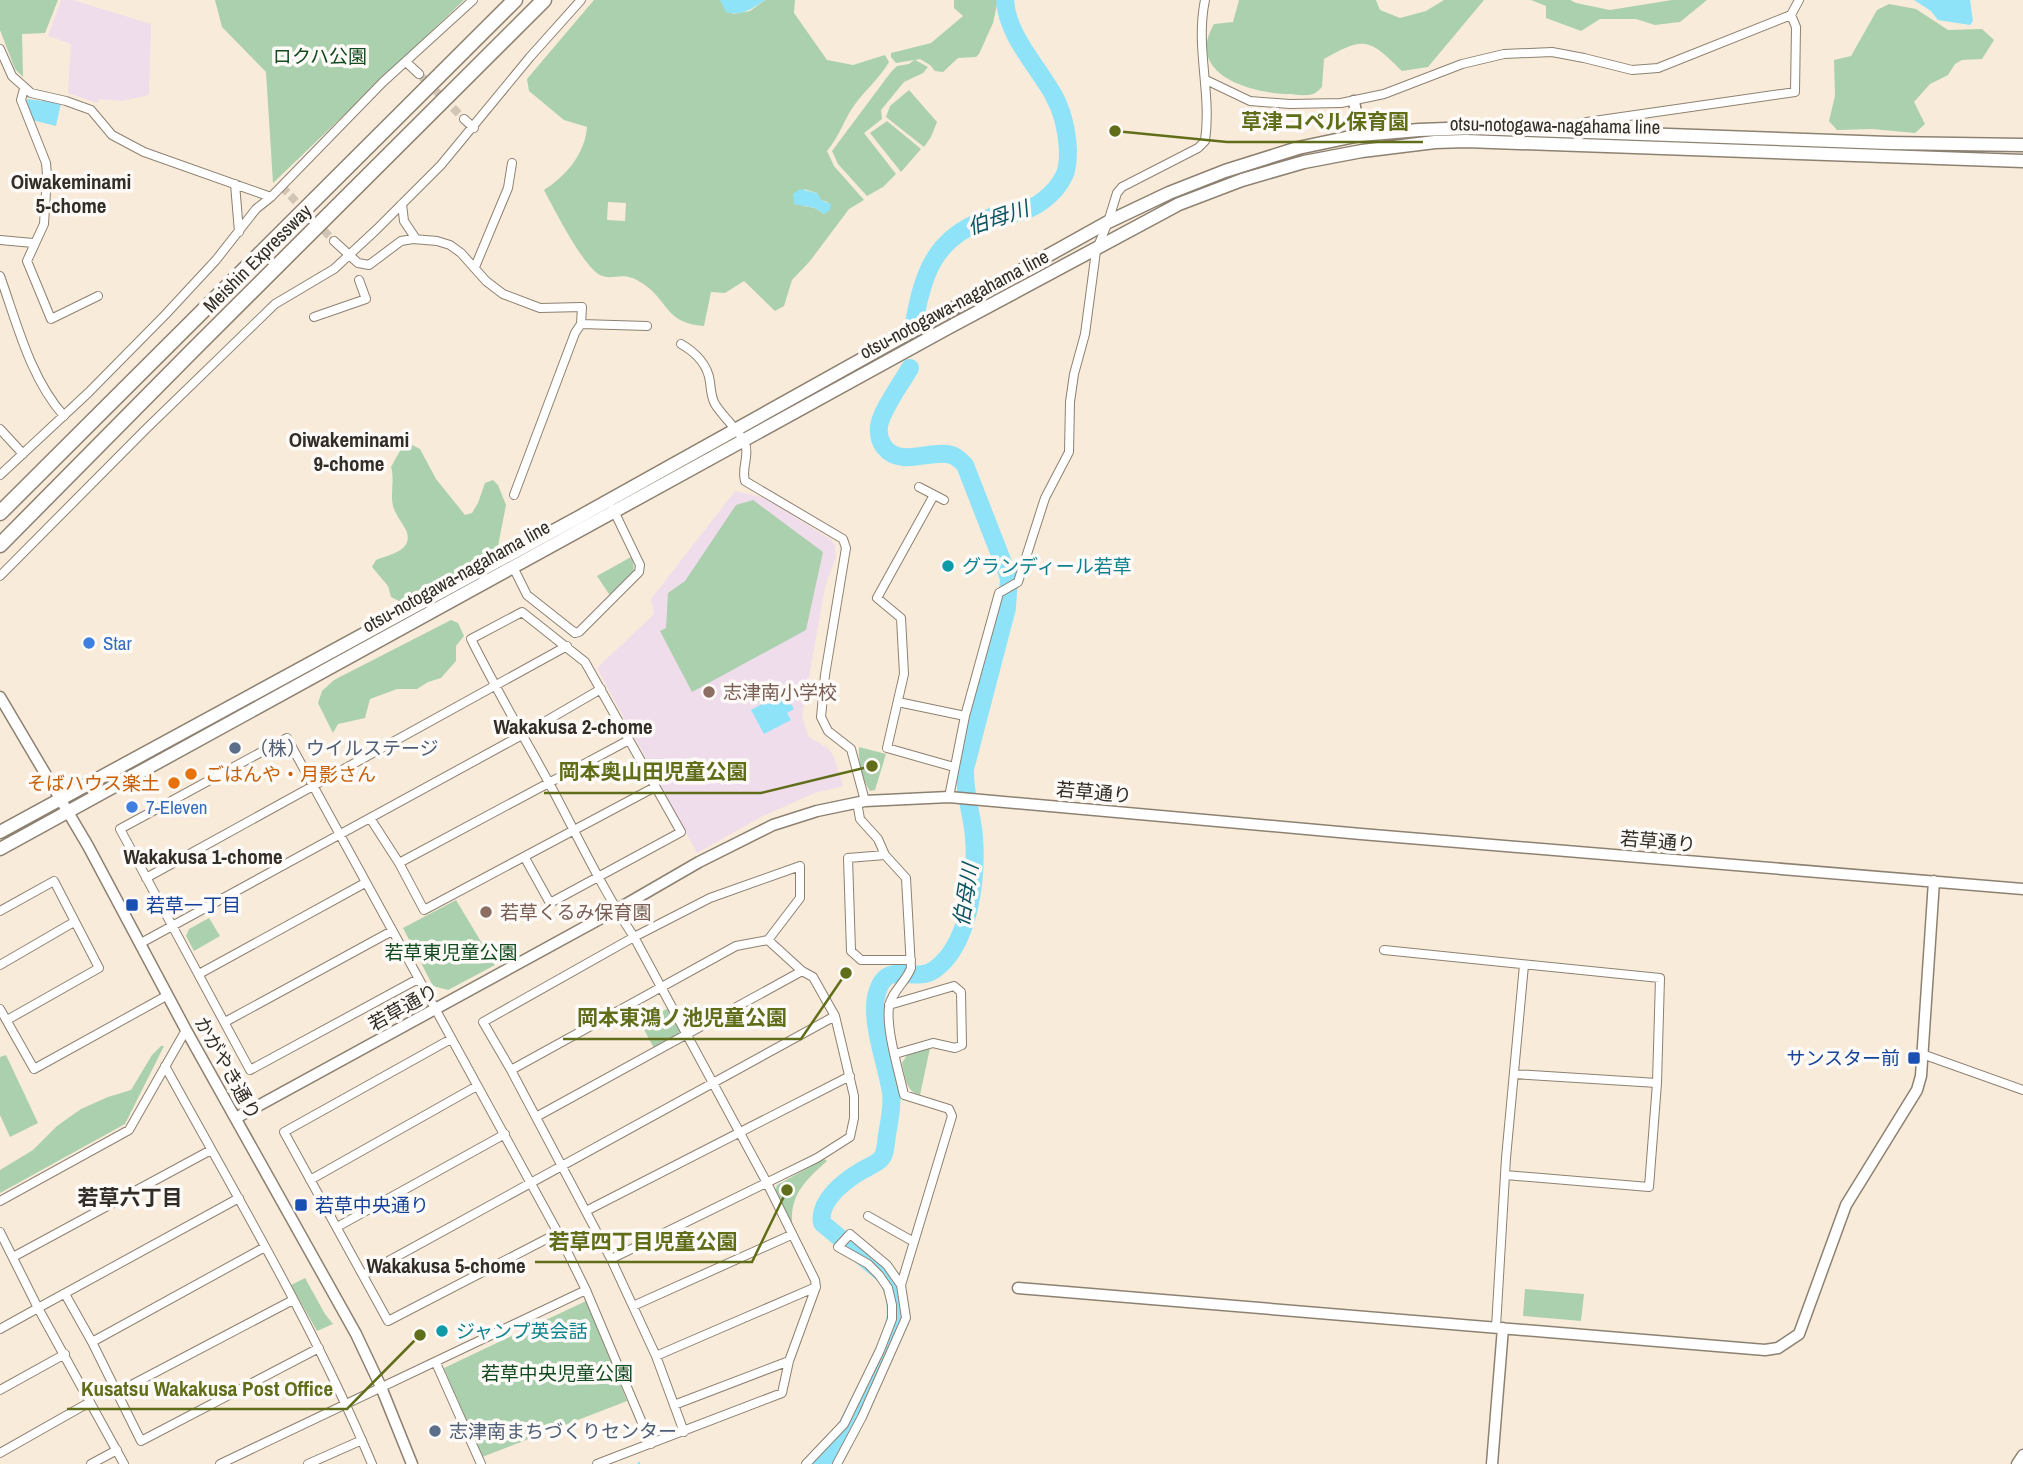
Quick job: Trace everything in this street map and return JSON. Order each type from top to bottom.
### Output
[{"type":"highway","name":"Meishin Expressway","points":[[0,513],[515,0]]},
{"type":"highway","name":"Meishin Expressway","points":[[0,545],[544,0]]},
{"type":"main road","name":"otsu-notogawa-nagahama line","points":[[0,849],[513,567],[733,430],[1108,222],[1169,193],[1225,171],[1298,148],[1360,135],[1474,128],[1913,144],[2023,145]]},
{"type":"main road","name":"otsu-notogawa-nagahama line","points":[[0,832],[611,506],[744,440],[1179,204],[1242,180],[1316,160],[1435,142],[1646,146],[2023,161]]},
{"type":"street","points":[[0,475],[64,416],[165,315],[216,260],[256,209],[271,197],[383,82],[473,0]]},
{"type":"street","points":[[0,576],[270,309],[320,279],[402,204],[474,128],[530,57],[581,0]]},
{"type":"street","points":[[954,797],[954,767],[965,716],[999,593],[1018,582],[1045,498],[1069,452],[1070,402],[1074,374],[1085,334],[1096,251],[1117,193],[1122,187],[1198,148],[1205,141],[1206,80],[1200,23],[1205,0]]},
{"type":"street","points":[[1206,80],[1250,101],[1290,104],[1342,103],[1384,94],[1474,61],[1504,54],[1552,52],[1632,71],[1650,69],[1791,15],[1799,0]]},
{"type":"street","points":[[1572,131],[1580,123],[1796,92],[1796,27],[1791,15]]},
{"type":"street","points":[[0,49],[12,76],[31,93],[66,100],[91,110],[112,135],[144,152],[271,197]]},
{"type":"street","points":[[406,62],[419,74]]},
{"type":"street","points":[[24,89],[21,100],[46,163],[47,175],[44,224],[27,261],[51,319],[98,296]]},
{"type":"street","points":[[1354,101],[1360,135]]},
{"type":"street","points":[[464,118],[474,128]]},
{"type":"street","points":[[475,267],[508,188],[512,163]]},
{"type":"street","points":[[235,184],[239,232]]},
{"type":"street","points":[[402,204],[404,221],[416,239]]},
{"type":"street","points":[[334,241],[358,263],[369,265],[396,244],[416,239],[450,245],[495,289],[529,305],[540,308],[582,307],[581,324],[575,333],[514,495]]},
{"type":"street","points":[[0,240],[33,243]]},
{"type":"street","points":[[0,276],[33,365],[50,400],[64,416]]},
{"type":"street","points":[[314,317],[366,299],[359,281]]},
{"type":"street","points":[[581,324],[647,326]]},
{"type":"street","points":[[681,344],[694,351],[704,366],[710,377],[713,400],[733,430],[744,440],[748,453],[742,472],[745,481],[828,529],[843,539],[846,548],[825,675],[821,717],[828,730],[852,749],[861,801],[860,819],[906,878],[911,964],[907,978],[889,1005],[895,1054],[904,1095],[949,1109],[952,1116],[901,1286]]},
{"type":"street","points":[[0,429],[23,454]]},
{"type":"street","points":[[919,487],[944,500]]},
{"type":"street","points":[[934,495],[877,598],[901,618],[904,674],[888,750],[954,767]]},
{"type":"street","points":[[513,567],[527,595],[575,633],[579,632],[639,572],[640,565],[611,506]]},
{"type":"street","points":[[525,858],[550,903],[599,876],[681,832],[585,662],[522,612],[471,639],[572,831],[599,876],[617,910],[634,937],[767,1183],[816,1287],[789,1361],[782,1393],[597,1464]]},
{"type":"street","points":[[146,878],[567,646]]},
{"type":"street","points":[[141,943],[522,735],[601,688]]},
{"type":"street","name":"かがやき通り","points":[[0,696],[62,799],[186,1030],[356,1334],[412,1464]]},
{"type":"street","points":[[898,702],[965,716]]},
{"type":"street","points":[[418,979],[250,1070],[120,828],[287,738],[558,1233],[586,1290],[651,1444]]},
{"type":"street","points":[[399,863],[629,740]]},
{"type":"street","points":[[370,818],[399,863],[424,910],[655,787]]},
{"type":"street","name":"若草通り","points":[[236,1118],[617,910],[699,862],[773,825],[861,801],[954,797],[2023,890]]},
{"type":"street","points":[[886,855],[848,858],[851,951],[861,960],[911,964]]},
{"type":"street","points":[[511,1070],[736,946],[768,940],[800,898],[800,866],[710,898],[634,937],[483,1022],[611,1259],[656,1356],[684,1432]]},
{"type":"street","points":[[0,911],[54,881],[99,968],[7,1020]]},
{"type":"street","points":[[1018,1289],[1765,1350],[1779,1348],[1800,1334],[1846,1205],[1917,1090],[1921,1076],[1934,881]]},
{"type":"street","points":[[199,974],[366,883]]},
{"type":"street","points":[[0,965],[74,922]]},
{"type":"street","points":[[225,1022],[392,931]]},
{"type":"street","points":[[611,1259],[817,1158],[850,1137],[854,1118],[854,1096],[835,1016],[813,977],[802,971],[768,940]]},
{"type":"street","points":[[1384,950],[1661,978],[1657,1083],[1648,1187],[1505,1175]]},
{"type":"street","points":[[1492,1464],[1505,1175],[1524,965]]},
{"type":"street","points":[[536,1117],[802,971]]},
{"type":"street","points":[[889,1005],[954,986],[961,992],[962,1045],[955,1048],[933,1043],[895,1054]]},
{"type":"street","points":[[0,1009],[34,1069],[168,995]]},
{"type":"street","points":[[363,1275],[835,1016]]},
{"type":"street","points":[[0,1201],[129,1130],[186,1030]]},
{"type":"street","points":[[452,1038],[284,1132],[310,1180],[388,1321],[558,1233]]},
{"type":"street","points":[[1922,1054],[2023,1090]]},
{"type":"street","points":[[165,1066],[319,1348],[347,1403],[372,1464]]},
{"type":"street","points":[[1514,1074],[1657,1083]]},
{"type":"street","points":[[586,1211],[850,1076]]},
{"type":"street","points":[[310,1180],[477,1086]]},
{"type":"street","points":[[337,1227],[505,1134]]},
{"type":"street","points":[[13,1257],[211,1150]]},
{"type":"street","points":[[0,1329],[239,1198]]},
{"type":"street","points":[[868,1216],[914,1242]]},
{"type":"street","points":[[0,1232],[38,1308],[124,1464]]},
{"type":"street","points":[[806,1464],[844,1424],[892,1319],[888,1288],[868,1264],[838,1247],[850,1234],[887,1265],[901,1286],[906,1318],[878,1385],[837,1464]]},
{"type":"street","points":[[633,1306],[791,1235]]},
{"type":"street","points":[[92,1342],[265,1247]]},
{"type":"street","points":[[656,1356],[816,1287]]},
{"type":"street","points":[[220,1464],[586,1290]]},
{"type":"street","points":[[65,1294],[141,1441],[319,1348]]},
{"type":"street","points":[[118,1392],[293,1300]]},
{"type":"street","points":[[0,1390],[65,1354]]},
{"type":"street","points":[[674,1405],[789,1361]]},
{"type":"street","points":[[436,1363],[481,1464]]},
{"type":"street","points":[[0,1453],[90,1402]]},
{"type":"street","points":[[308,1464],[362,1440]]},
{"type":"street","points":[[91,1464],[117,1450]]},
{"type":"street","points":[[2017,1464],[2023,1455]]},
{"type":"shaded area","points":[[61,0],[73,0],[151,24],[149,95],[123,101],[99,99],[97,103],[68,93],[71,44],[48,36]]},
{"type":"shaded area","name":"志津南小学校","points":[[735,491],[765,498],[830,539],[835,545],[836,557],[825,587],[802,717],[809,737],[828,748],[834,757],[843,786],[815,793],[763,816],[697,853],[597,668],[654,614],[651,599]]},
{"type":"green space","points":[[0,0],[58,0],[45,33],[22,34],[23,77],[15,69],[0,30]]},
{"type":"green space","name":"ロクハ公園","points":[[215,0],[464,0],[273,183],[266,72],[222,27]]},
{"type":"green space","points":[[594,0],[720,0],[733,14],[750,11],[765,0],[795,0],[794,13],[827,60],[853,65],[885,55],[889,62],[853,107],[827,151],[834,166],[864,200],[849,209],[810,261],[792,280],[784,306],[775,311],[744,281],[725,293],[711,292],[704,326],[675,317],[653,292],[637,280],[625,276],[605,277],[585,261],[544,190],[560,178],[573,163],[583,146],[587,127],[564,120],[529,91],[527,79]],"holes":[[[804,189],[817,193],[821,200],[828,202],[824,214],[815,208],[803,206]],[[608,202],[626,203],[625,221],[607,220]]]},
{"type":"green space","points":[[954,0],[998,0],[993,23],[976,57],[958,58],[943,72],[935,71],[920,59],[915,60],[928,67],[923,73],[904,82],[881,110],[882,119],[864,133],[896,174],[883,187],[867,196],[838,164],[832,151],[891,72],[897,66],[909,64],[914,60],[896,63],[891,53],[931,43],[963,16],[954,8]]},
{"type":"green space","points":[[1239,0],[1376,0],[1380,10],[1400,18],[1426,11],[1444,0],[1484,0],[1428,67],[1402,71],[1382,52],[1366,44],[1358,44],[1324,59],[1322,87],[1314,94],[1305,95],[1258,90],[1227,78],[1215,69],[1208,56],[1207,42],[1214,24],[1233,22]]},
{"type":"green space","points":[[1531,0],[1570,0],[1610,10],[1672,0],[1707,0],[1680,22],[1655,25],[1636,19],[1600,19],[1581,31],[1546,18],[1546,6]]},
{"type":"green space","points":[[1889,4],[1916,9],[1948,30],[1982,29],[1994,40],[1982,59],[1962,60],[1955,64],[1948,75],[1930,84],[1914,102],[1925,124],[1915,133],[1872,129],[1837,130],[1829,121],[1835,96],[1834,60],[1851,56],[1877,10]]},
{"type":"green space","points":[[909,90],[937,122],[924,147],[886,117],[890,106]]},
{"type":"green space","points":[[887,121],[921,149],[901,172],[870,133]]},
{"type":"green space","points":[[410,444],[420,449],[436,479],[465,515],[472,513],[485,483],[493,480],[498,485],[506,505],[497,551],[401,602],[391,597],[388,586],[372,567],[376,560],[399,551],[407,543],[406,530],[393,506],[391,467],[401,449]]},
{"type":"green space","points":[[753,500],[823,552],[806,630],[692,692],[660,631],[666,628],[668,593],[685,581],[736,505]]},
{"type":"green space","points":[[631,557],[632,575],[611,597],[597,576]]},
{"type":"green space","points":[[451,620],[458,623],[464,636],[456,646],[456,661],[441,678],[417,689],[397,689],[370,699],[365,718],[338,724],[333,733],[318,703],[322,691],[334,680]]},
{"type":"green space","points":[[859,747],[886,754],[875,790],[870,791],[865,781]]},
{"type":"green space","name":"若草東児童公園","points":[[456,900],[495,965],[448,990],[433,986],[403,928]]},
{"type":"green space","points":[[209,918],[220,936],[194,951],[186,936],[189,929]]},
{"type":"green space","points":[[671,1007],[685,1034],[655,1050],[640,1022]]},
{"type":"green space","points":[[164,1046],[125,1124],[0,1193],[0,1170],[33,1150],[57,1126],[81,1109],[131,1090],[152,1055]]},
{"type":"green space","points":[[930,1048],[920,1095],[909,1087],[902,1063],[907,1055]]},
{"type":"green space","points":[[6,1055],[38,1123],[10,1137],[0,1115],[0,1057]]},
{"type":"green space","points":[[824,1159],[827,1161],[797,1194],[790,1222],[775,1191],[777,1185]]},
{"type":"green space","points":[[305,1278],[333,1324],[317,1331],[291,1285]]},
{"type":"green space","points":[[1525,1289],[1584,1294],[1581,1321],[1523,1316]]},
{"type":"green space","name":"若草中央児童公園","points":[[586,1301],[627,1401],[482,1457],[444,1368]]},
{"type":"water","points":[[720,0],[765,0],[747,11],[731,13],[726,12]]},
{"type":"water","points":[[1914,0],[1970,0],[1973,21],[1970,25],[1938,20],[1931,11]]},
{"type":"water","points":[[27,99],[61,103],[56,126],[32,120]]},
{"type":"water","points":[[800,189],[817,193],[821,200],[831,204],[830,210],[824,214],[815,208],[794,204],[793,194]]},
{"type":"water","points":[[784,692],[794,709],[787,713],[791,720],[764,734],[751,710]]},
{"type":"waterway","name":"伯母川","points":[[914,323],[927,274],[942,248],[953,237],[984,220],[1037,205],[1055,189],[1066,170],[1067,143],[1059,107],[1023,49],[1011,25],[1005,0]]},
{"type":"waterway","name":"伯母川","points":[[821,1464],[844,1432],[891,1339],[896,1315],[895,1296],[887,1277],[822,1223],[822,1215],[834,1192],[854,1175],[879,1161],[885,1151],[891,1098],[875,1016],[875,1004],[881,983],[894,974],[918,975],[934,970],[956,944],[969,909],[975,853],[965,769],[1007,608],[1009,578],[965,465],[947,454],[898,456],[890,453],[881,442],[881,419],[910,368]]},
{"type":"tunnel","points":[[419,74],[464,119]]},
{"type":"tunnel","points":[[282,187],[334,241]]},
{"type":"place","name":"草津コペル保育園","points":[[1115,131]]},
{"type":"place","name":"グランディール若草","points":[[948,566]]},
{"type":"place","name":"Star","points":[[89,643]]},
{"type":"place","name":"志津南小学校","points":[[709,692]]},
{"type":"place","name":"（株）ウイルステージ","points":[[235,748]]},
{"type":"place","name":"岡本奥山田児童公園","points":[[872,766]]},
{"type":"place","name":"ごはんや・月影さん","points":[[191,774]]},
{"type":"place","name":"そばハウス楽土","points":[[174,783]]},
{"type":"place","name":"7-Eleven","points":[[132,807]]},
{"type":"place","name":"若草一丁目","points":[[132,905]]},
{"type":"place","name":"若草くるみ保育園","points":[[486,912]]},
{"type":"place","name":"岡本東鴻ノ池児童公園","points":[[846,973]]},
{"type":"place","name":"サンスター前","points":[[1914,1058]]},
{"type":"place","name":"若草四丁目児童公園","points":[[787,1190]]},
{"type":"place","name":"若草中央通り","points":[[301,1205]]},
{"type":"place","name":"ジャンプ英会話","points":[[442,1331]]},
{"type":"place","name":"Kusatsu Wakakusa Post Office","points":[[420,1335]]},
{"type":"place","name":"志津南まちづくりセンター","points":[[435,1431]]},
{"type":"district","name":"Oiwakeminami 5-chome","points":[[71,194]]},
{"type":"district","name":"Oiwakeminami 9-chome","points":[[349,452]]},
{"type":"district","name":"Wakakusa 2-chome","points":[[573,727]]},
{"type":"district","name":"Wakakusa 1-chome","points":[[203,857]]},
{"type":"district","name":"若草六丁目","points":[[130,1198]]},
{"type":"district","name":"Wakakusa 5-chome","points":[[446,1266]]}]
